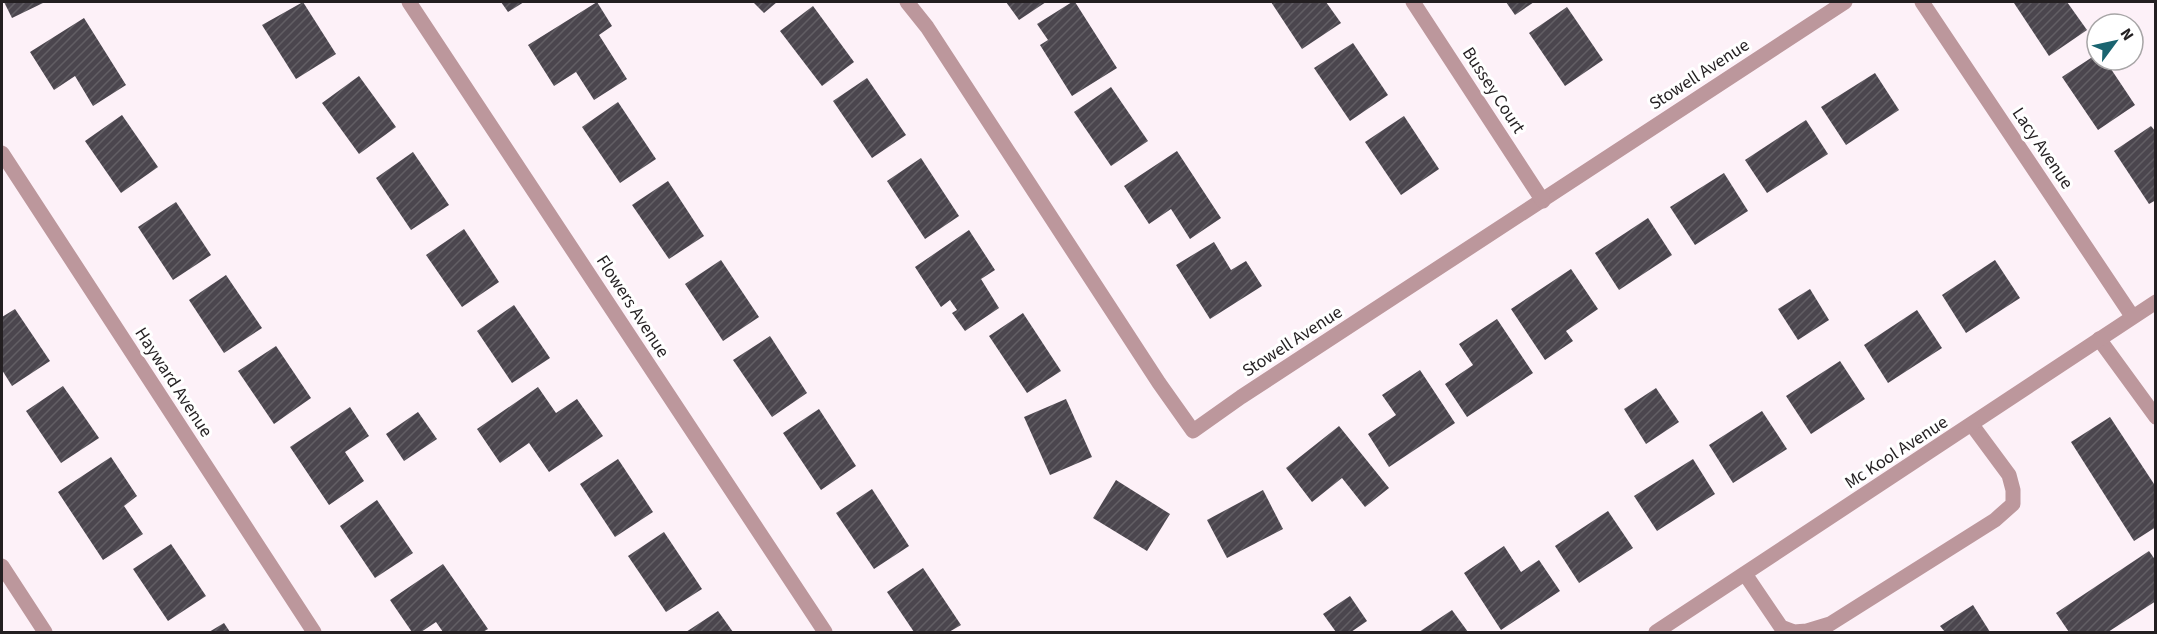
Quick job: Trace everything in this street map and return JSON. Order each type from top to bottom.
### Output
[{"type":"street","name":"Flowers Avenue","points":[[409,2],[825,633]]},
{"type":"street","name":"Stowell Avenue","points":[[908,2],[927,27],[1159,383],[1193,431],[1241,397],[1845,2]]},
{"type":"street","name":"Bussey Court","points":[[1413,2],[1543,201]]},
{"type":"street","name":"Lacy Avenue","points":[[1922,2],[2132,316]]},
{"type":"street","name":"Hayward Avenue","points":[[2,153],[314,633]]},
{"type":"street","name":"Mc Kool Avenue","points":[[1656,633],[2156,302]]},
{"type":"street","points":[[2099,339],[2156,417]]},
{"type":"street","points":[[1745,574],[1781,627],[1794,632],[1807,632],[1830,624],[1995,520],[2013,504],[2011,482],[2009,475],[1972,425]]},
{"type":"street","points":[[2,566],[45,633]]},
{"type":"building","points":[[4,2],[45,2],[12,18]]},
{"type":"building","points":[[303,2],[336,54],[296,79],[262,25]]},
{"type":"building","points":[[501,2],[524,2],[508,12]]},
{"type":"building","points":[[597,2],[612,26],[599,35],[627,79],[594,100],[576,72],[554,86],[528,45]]},
{"type":"building","points":[[753,2],[777,2],[764,13]]},
{"type":"building","points":[[1006,2],[1046,2],[1019,20]]},
{"type":"building","points":[[1075,2],[1117,68],[1072,96],[1040,45],[1048,40],[1037,24]]},
{"type":"building","points":[[1271,2],[1326,2],[1341,23],[1302,49]]},
{"type":"building","points":[[1506,2],[1534,2],[1515,15]]},
{"type":"building","points":[[2067,2],[2085,27],[2085,31],[2049,56],[2014,3]]},
{"type":"building","points":[[813,6],[854,62],[822,86],[780,31]]},
{"type":"building","points":[[1567,7],[1603,60],[1565,86],[1529,33]]},
{"type":"building","points":[[84,18],[126,85],[93,106],[75,76],[54,90],[30,52]]},
{"type":"building","points":[[1353,43],[1388,95],[1350,121],[1314,68]]},
{"type":"building","points":[[2085,62],[2085,72],[2113,72],[2135,105],[2098,130],[2062,77]]},
{"type":"building","points":[[1875,73],[1899,110],[1846,145],[1821,107]]},
{"type":"building","points":[[359,76],[396,127],[359,154],[322,103]]},
{"type":"building","points":[[867,78],[906,135],[872,158],[833,101]]},
{"type":"building","points":[[1111,87],[1148,141],[1111,166],[1074,112]]},
{"type":"building","points":[[618,102],[656,159],[620,183],[582,127]]},
{"type":"building","points":[[122,115],[158,167],[121,193],[85,141]]},
{"type":"building","points":[[1404,116],[1439,169],[1401,195],[1365,142]]},
{"type":"building","points":[[1806,120],[1828,154],[1767,193],[1745,160]]},
{"type":"building","points":[[2151,126],[2156,132],[2156,200],[2149,204],[2114,151]]},
{"type":"building","points":[[1177,151],[1221,218],[1190,239],[1171,209],[1149,224],[1124,186]]},
{"type":"building","points":[[413,152],[449,205],[411,230],[376,178]]},
{"type":"building","points":[[921,158],[959,216],[925,239],[887,181]]},
{"type":"building","points":[[1724,173],[1748,211],[1695,245],[1670,207]]},
{"type":"building","points":[[668,181],[704,236],[669,259],[632,205]]},
{"type":"building","points":[[176,202],[211,255],[173,280],[138,227]]},
{"type":"building","points":[[1648,218],[1672,255],[1619,290],[1595,253]]},
{"type":"building","points":[[464,229],[499,282],[462,307],[426,255]]},
{"type":"building","points":[[969,230],[995,270],[981,279],[999,308],[965,331],[952,313],[957,310],[950,300],[941,307],[915,267]]},
{"type":"building","points":[[1214,242],[1231,270],[1246,261],[1262,286],[1210,319],[1176,265]]},
{"type":"building","points":[[721,260],[759,317],[723,341],[685,284]]},
{"type":"building","points":[[1995,260],[2020,298],[1966,333],[1942,295]]},
{"type":"building","points":[[1571,269],[1598,309],[1566,331],[1573,341],[1545,360],[1511,309]]},
{"type":"building","points":[[226,275],[262,328],[224,353],[189,300]]},
{"type":"building","points":[[1810,289],[1829,320],[1798,340],[1778,309]]},
{"type":"building","points":[[514,305],[550,358],[512,383],[477,331]]},
{"type":"building","points":[[15,309],[50,361],[12,386],[2,370],[2,317]]},
{"type":"building","points":[[1917,310],[1942,348],[1888,383],[1864,345]]},
{"type":"building","points":[[1023,313],[1061,371],[1027,393],[989,336]]},
{"type":"building","points":[[1497,319],[1533,373],[1467,417],[1445,384],[1473,365],[1459,344]]},
{"type":"building","points":[[770,336],[807,393],[772,417],[733,360]]},
{"type":"building","points":[[276,346],[311,398],[274,424],[238,371]]},
{"type":"building","points":[[1840,361],[1865,399],[1811,434],[1786,396]]},
{"type":"building","points":[[1420,370],[1455,423],[1389,467],[1368,434],[1396,415],[1382,395]]},
{"type":"building","points":[[63,386],[99,438],[61,463],[26,411]]},
{"type":"building","points":[[538,387],[556,413],[577,399],[603,436],[549,472],[529,443],[500,463],[477,429]]},
{"type":"building","points":[[1656,388],[1679,422],[1646,444],[1624,409]]},
{"type":"building","points":[[1066,399],[1092,457],[1050,475],[1024,417]]},
{"type":"building","points":[[350,407],[369,436],[345,452],[364,481],[329,505],[290,447]]},
{"type":"building","points":[[819,409],[856,466],[821,490],[783,433]]},
{"type":"building","points":[[1762,411],[1787,449],[1733,483],[1709,445]]},
{"type":"building","points":[[418,412],[437,439],[404,461],[386,434]]},
{"type":"building","points":[[2110,417],[2156,487],[2156,527],[2134,541],[2071,442]]},
{"type":"building","points":[[1339,426],[1389,488],[1365,507],[1342,478],[1312,502],[1286,468]]},
{"type":"building","points":[[111,457],[137,496],[124,506],[143,534],[103,560],[58,492]]},
{"type":"building","points":[[618,459],[653,512],[615,537],[580,484]]},
{"type":"building","points":[[1693,459],[1715,494],[1657,531],[1634,496]]},
{"type":"building","points":[[1116,480],[1170,514],[1147,551],[1093,518]]},
{"type":"building","points":[[872,489],[909,546],[874,569],[836,513]]},
{"type":"building","points":[[1263,490],[1283,529],[1227,558],[1207,520]]},
{"type":"building","points":[[377,500],[413,553],[375,578],[340,526]]},
{"type":"building","points":[[1608,511],[1633,548],[1579,583],[1555,546]]},
{"type":"building","points":[[664,532],[702,589],[666,612],[628,556]]},
{"type":"building","points":[[171,544],[206,596],[168,621],[133,569]]},
{"type":"building","points":[[1504,546],[1521,572],[1539,560],[1560,591],[1501,630],[1464,573]]},
{"type":"building","points":[[2149,551],[2156,561],[2156,601],[2108,632],[2069,632],[2056,613]]},
{"type":"building","points":[[443,564],[488,629],[483,632],[443,632],[436,622],[421,632],[412,632],[390,600]]},
{"type":"building","points":[[923,568],[961,625],[949,632],[914,632],[887,592]]},
{"type":"building","points":[[1350,596],[1367,621],[1351,632],[1336,632],[1323,614]]},
{"type":"building","points":[[1973,605],[1990,632],[1945,632],[1940,626]]},
{"type":"building","points":[[1452,610],[1468,632],[1419,632]]},
{"type":"building","points":[[718,611],[733,632],[686,632]]},
{"type":"building","points":[[224,623],[230,632],[209,632]]}]
